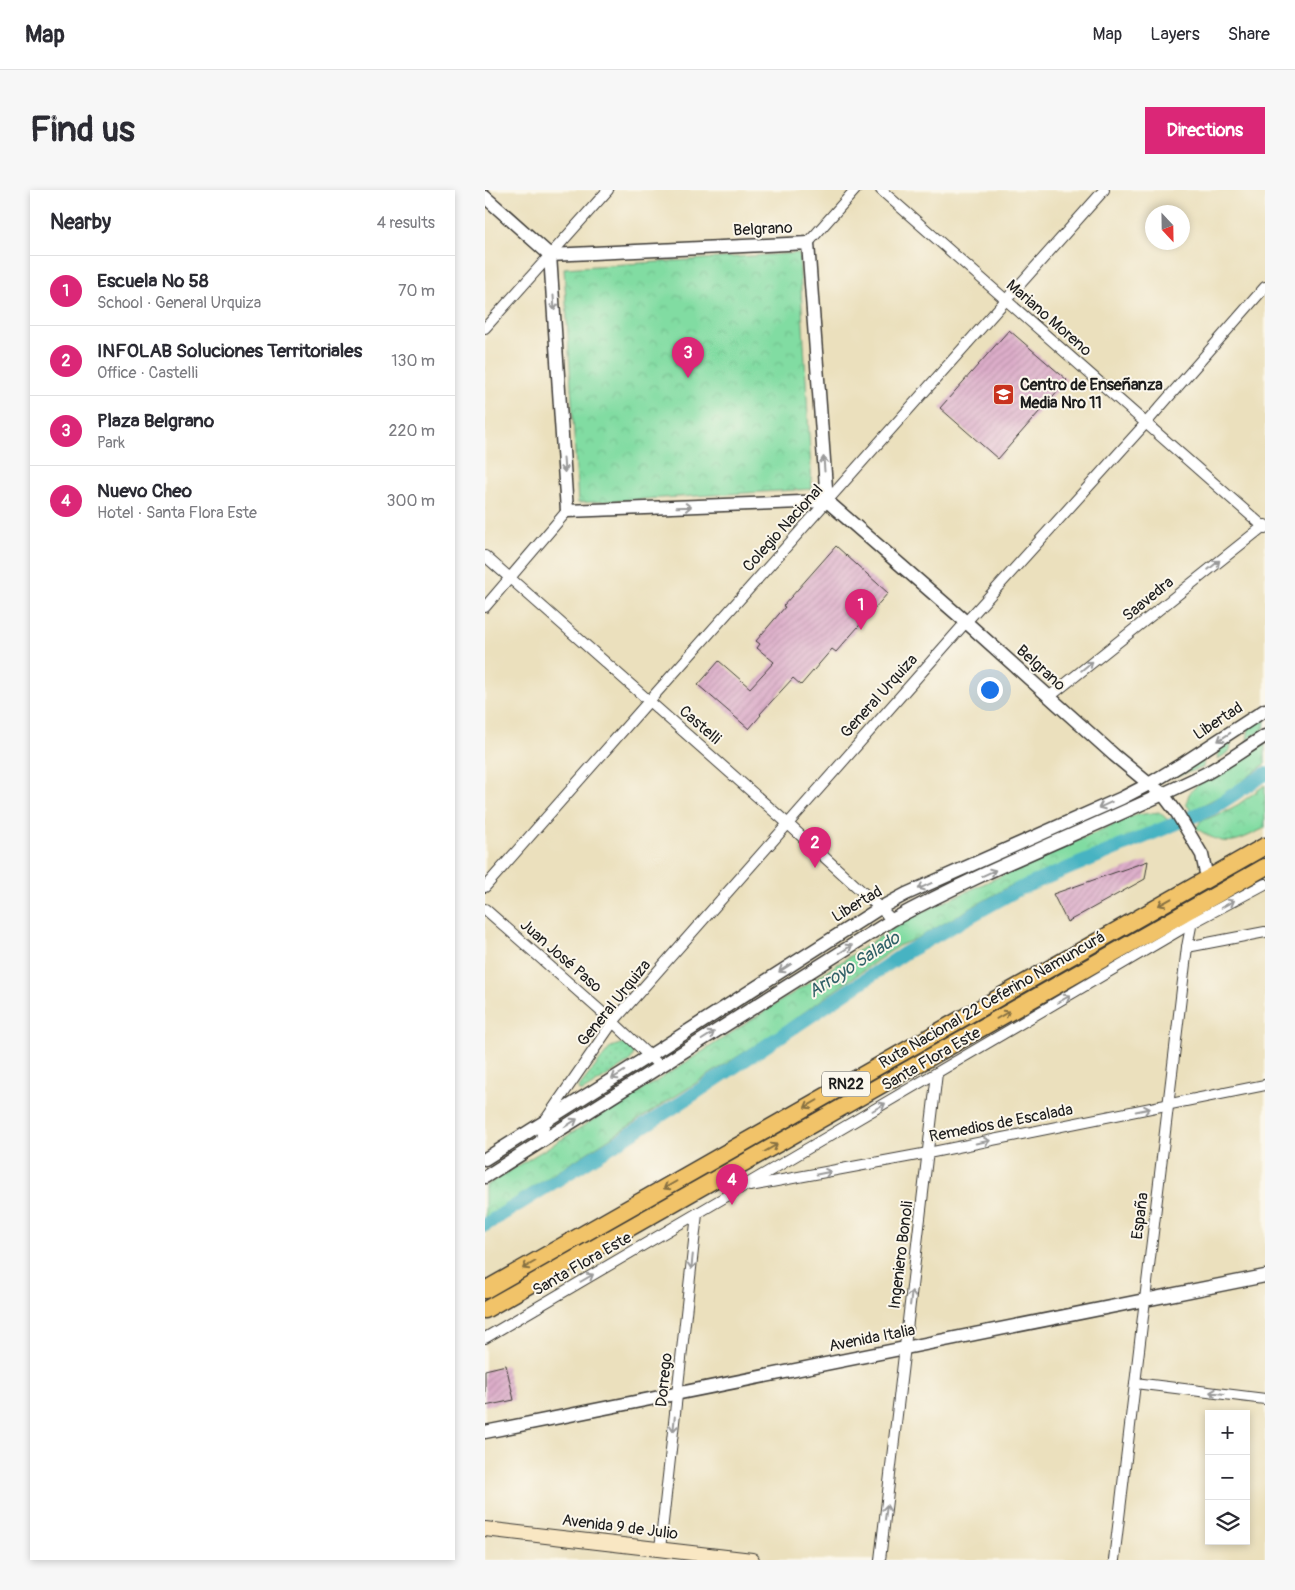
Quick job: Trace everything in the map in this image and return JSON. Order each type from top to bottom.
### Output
[{"type":"highway","name":"Ruta Nacional 22 Ceferino Namuncurá","points":[[485,1290],[1265,846]]},
{"type":"highway","name":"Ruta Nacional 22 Ceferino Namuncurá","points":[[485,1310],[1265,867]]},
{"type":"main road","name":"Avenida 9 de Julio","points":[[485,1529],[752,1560]]},
{"type":"street","points":[[485,328],[608,190]]},
{"type":"street","points":[[808,243],[855,190]]},
{"type":"street","name":"Mariano Moreno","points":[[881,190],[1264,526]]},
{"type":"street","name":"Colegio Nacional","points":[[485,887],[649,700],[1007,301],[1104,190]]},
{"type":"street","points":[[485,198],[550,255],[567,511],[485,607]]},
{"type":"street","name":"Belgrano","points":[[550,255],[808,243],[827,501],[966,622],[1114,756],[1162,793],[1177,813],[1202,855],[1207,878]]},
{"type":"street","name":"General Urquiza","points":[[540,1142],[546,1119],[613,1022],[787,822],[1146,423],[1265,287]]},
{"type":"street","points":[[567,511],[827,501]]},
{"type":"street","name":"Saavedra","points":[[1049,697],[1264,526]]},
{"type":"street","name":"Castelli","points":[[485,556],[787,822],[892,920]]},
{"type":"street","name":"Libertad","points":[[485,1158],[649,1056],[880,908],[906,894],[1122,798],[1149,784],[1265,710]]},
{"type":"street","name":"Libertad","points":[[485,1177],[892,920],[931,899],[1202,775],[1265,736]]},
{"type":"street","name":"España","points":[[1114,1560],[1190,924],[1206,889],[1207,878]]},
{"type":"street","name":"Santa Flora Este","points":[[485,1338],[1190,924],[1265,884]]},
{"type":"street","name":"Juan José Paso","points":[[485,909],[660,1066]]},
{"type":"street","points":[[1187,947],[1265,932]]},
{"type":"street","name":"Ingeniero Bonoli","points":[[880,1560],[937,1073]]},
{"type":"street","name":"Remedios de Escalada","points":[[741,1188],[1265,1086]]},
{"type":"street","name":"Dorrego","points":[[660,1550],[697,1214]]},
{"type":"street","name":"Avenida Italia","points":[[485,1432],[1265,1276]]},
{"type":"street","points":[[1135,1383],[1265,1399]]},
{"type":"green space","points":[[799,253],[812,489],[578,503],[564,268]]},
{"type":"green space","points":[[1265,717],[1264,729],[1247,740],[1249,727]]},
{"type":"green space","points":[[1232,738],[1230,751],[1218,759],[1219,746]]},
{"type":"green space","points":[[1265,743],[1265,764],[1228,792],[1191,811],[1186,804],[1189,794],[1196,786]]},
{"type":"green space","points":[[1204,756],[1203,768],[1176,776],[1175,774]]},
{"type":"green space","points":[[1265,785],[1265,828],[1237,840],[1223,841],[1215,839],[1196,828],[1201,821],[1232,809]]},
{"type":"green space","points":[[1159,812],[1172,826],[1135,835],[1008,887],[918,938],[898,946],[776,1032],[485,1218],[485,1186],[660,1079],[909,918],[1127,818]]},
{"type":"green space","points":[[626,1042],[632,1043],[634,1048],[629,1062],[583,1091],[579,1091],[578,1088],[611,1047]]},
{"type":"building","name":"Centro de Enseñanza Media Nro 11","points":[[1009,330],[1067,380],[998,459],[940,408]]},
{"type":"building","points":[[836,546],[888,593],[836,652],[832,649],[801,685],[793,678],[749,729],[698,685],[719,661],[750,688],[774,662],[757,648],[760,644],[756,641],[785,607],[783,606]]},
{"type":"building","points":[[1148,861],[1145,879],[1067,922],[1053,894]]},
{"type":"building","points":[[506,1365],[514,1400],[485,1406],[485,1370]]},
{"type":"waterway","name":"Arroyo Salado","points":[[485,1225],[679,1104],[905,953],[1019,889],[1213,808],[1265,774]]},
{"type":"place","name":"Plaza Belgrano","points":[[688,378]]},
{"type":"place","name":"Centro de Enseñanza Media Nro 11","points":[[1004,394]]},
{"type":"place","name":"Escuela Nº 58","points":[[861,630]]},
{"type":"place","name":"INFOLAB Soluciones Territoriales","points":[[815,868]]},
{"type":"place","name":"Nuevo Cheo","points":[[732,1205]]}]
